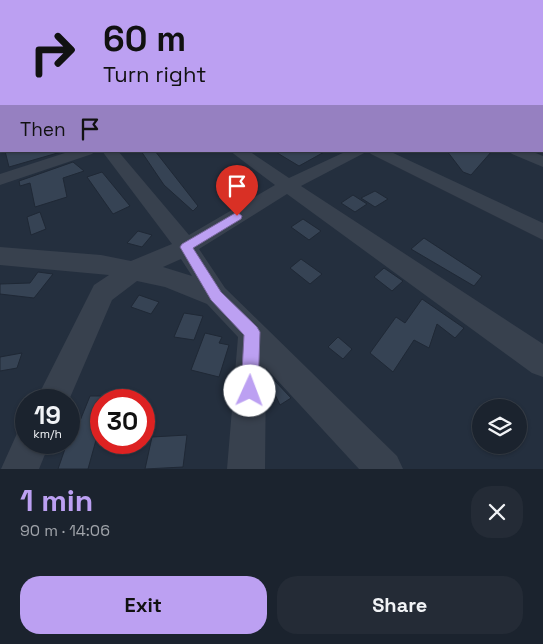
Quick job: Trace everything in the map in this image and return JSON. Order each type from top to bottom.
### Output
[{"type":"street","points":[[0,180],[83,152]]},
{"type":"street","points":[[111,152],[186,247],[216,296],[384,469]]},
{"type":"street","points":[[239,152],[543,362]]},
{"type":"street","points":[[57,389],[103,293],[134,270],[186,247],[288,185],[358,152]]},
{"type":"street","points":[[378,152],[543,232]]},
{"type":"street","points":[[519,152],[543,162]]},
{"type":"street","points":[[0,254],[101,264],[134,270],[167,278],[216,296]]},
{"type":"street","points":[[101,264],[103,293]]},
{"type":"street","points":[[246,469],[252,332]]},
{"type":"street","points":[[20,469],[27,454]]},
{"type":"building","points":[[5,152],[61,152],[9,167]]},
{"type":"building","points":[[142,152],[156,152],[198,206],[193,211],[164,185]]},
{"type":"building","points":[[276,152],[324,152],[299,166]]},
{"type":"building","points":[[448,152],[491,152],[471,175],[463,172]]},
{"type":"building","points":[[73,162],[84,171],[63,178],[67,197],[35,207],[30,183],[20,186],[19,181]]},
{"type":"building","points":[[102,172],[130,206],[113,214],[87,177]]},
{"type":"building","points":[[375,191],[388,199],[375,207],[361,198]]},
{"type":"building","points":[[353,195],[367,204],[355,212],[341,203]]},
{"type":"building","points":[[40,212],[46,229],[31,235],[27,217]]},
{"type":"building","points":[[303,219],[321,231],[309,240],[291,227]]},
{"type":"building","points":[[138,231],[152,235],[142,247],[127,243]]},
{"type":"building","points":[[424,238],[482,276],[474,286],[411,249]]},
{"type":"building","points":[[301,259],[322,274],[310,284],[290,268]]},
{"type":"building","points":[[384,268],[403,281],[392,291],[374,277]]},
{"type":"building","points":[[38,272],[53,274],[34,298],[0,294],[0,284],[30,283]]},
{"type":"building","points":[[139,295],[159,302],[151,314],[131,307]]},
{"type":"building","points":[[422,299],[464,328],[455,338],[437,324],[429,348],[414,340],[393,372],[370,353],[396,317],[405,323]]},
{"type":"building","points":[[184,313],[203,316],[194,340],[174,337]]},
{"type":"building","points":[[205,333],[222,337],[219,343],[229,345],[219,377],[191,370]]},
{"type":"building","points":[[338,337],[352,349],[343,359],[328,347]]},
{"type":"building","points":[[22,353],[17,368],[0,371],[0,357]]},
{"type":"building","points":[[275,381],[291,398],[280,405],[270,384]]},
{"type":"building","points":[[90,396],[90,454],[92,454],[88,469],[58,469],[63,454],[80,454],[80,421]]},
{"type":"building","points":[[187,435],[183,467],[145,469],[148,454],[155,454],[155,437]]},
{"type":"route","points":[[237,216],[186,247],[216,296],[252,332],[250,391]]}]
